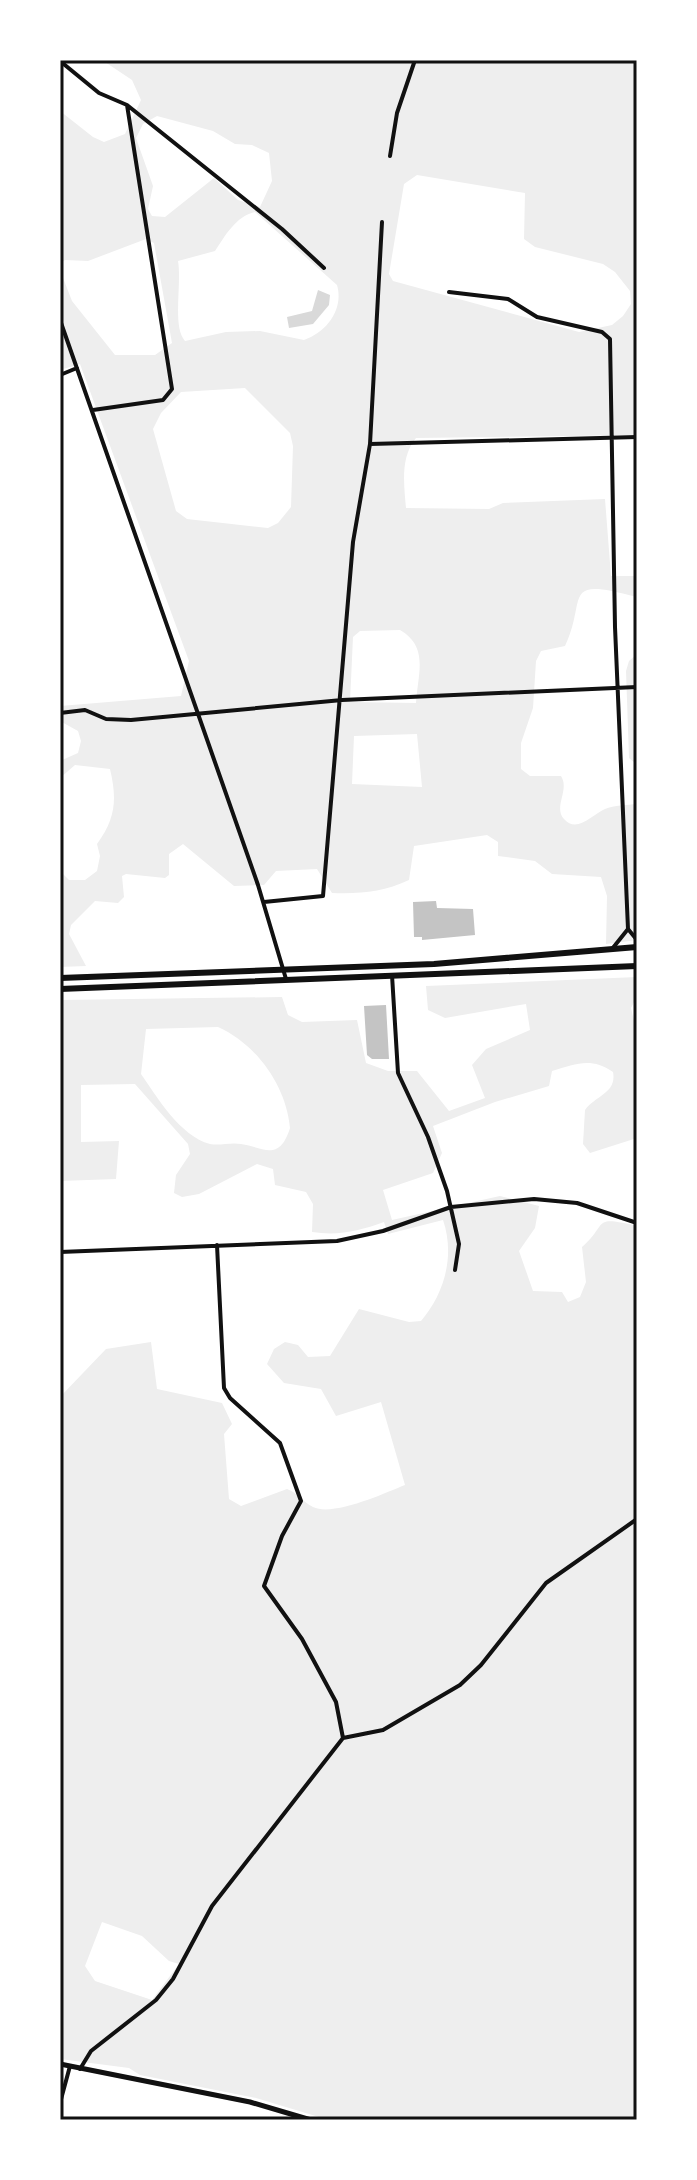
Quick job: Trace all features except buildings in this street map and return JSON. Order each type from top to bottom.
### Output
[{"type":"main road","points":[[60,978],[434,964],[637,947]]},
{"type":"main road","points":[[60,989],[637,966]]},
{"type":"main road","points":[[60,2064],[250,2102],[311,2120]]},
{"type":"street","points":[[390,156],[397,113],[415,60]]},
{"type":"street","points":[[60,61],[99,93],[127,105],[282,229],[324,268]]},
{"type":"street","points":[[93,410],[163,400],[172,389],[127,105]]},
{"type":"street","points":[[264,902],[323,896],[353,542],[370,444],[382,222]]},
{"type":"street","points":[[449,292],[508,299],[537,317],[608,335],[617,687],[628,929],[637,940]]},
{"type":"street","points":[[60,320],[264,902],[286,979]]},
{"type":"street","points":[[60,375],[77,368]]},
{"type":"street","points":[[370,444],[637,437]]},
{"type":"street","points":[[60,713],[85,710],[123,720],[342,700],[637,687]]},
{"type":"street","points":[[612,949],[628,929]]},
{"type":"street","points":[[392,975],[398,1073],[428,1137],[451,1207],[459,1244],[455,1270]]},
{"type":"street","points":[[60,1252],[354,1239],[451,1207],[555,1198],[637,1223]]},
{"type":"street","points":[[217,1245],[224,1388],[235,1403],[280,1443],[301,1501],[282,1536],[264,1586],[302,1639],[336,1702],[343,1738]]},
{"type":"street","points":[[80,2069],[91,2051],[156,2000],[173,1979],[212,1906],[343,1738],[383,1730],[460,1685],[493,1652],[546,1583],[637,1519]]},
{"type":"street","points":[[60,2103],[70,2066]]},
{"type":"shaded area","points":[[102,60],[637,60],[637,435],[416,438],[407,454],[404,481],[406,508],[489,509],[503,503],[605,499],[611,576],[637,576],[637,597],[612,591],[586,590],[577,603],[565,646],[541,651],[536,661],[533,708],[521,743],[521,769],[530,776],[561,776],[564,787],[560,809],[569,823],[580,824],[600,811],[637,804],[637,940],[606,944],[607,896],[601,877],[552,874],[535,861],[498,856],[498,842],[487,835],[414,846],[409,880],[381,890],[353,893],[332,893],[317,869],[276,871],[264,885],[234,886],[183,844],[169,854],[169,875],[165,878],[122,876],[124,897],[118,903],[95,901],[71,925],[69,934],[86,966],[60,967],[60,871],[69,880],[85,880],[97,871],[100,856],[97,844],[111,817],[114,790],[110,769],[75,765],[60,778],[60,761],[78,753],[81,741],[78,731],[60,721],[60,706],[181,696],[189,661],[80,364],[60,370],[60,270],[72,301],[115,355],[155,355],[172,343],[154,243],[146,239],[88,261],[65,260],[60,263],[60,111],[104,142],[125,134],[141,100],[132,80]],"holes":[[[157,116],[213,131],[235,144],[252,145],[269,153],[272,181],[260,207],[238,200],[214,178],[165,217],[152,216],[148,209],[153,186],[136,138],[143,124]],[[417,175],[525,193],[524,239],[535,247],[603,264],[615,272],[630,291],[631,304],[612,325],[579,332],[393,281],[389,274],[404,184]],[[255,212],[337,285],[336,311],[320,331],[304,340],[260,331],[226,332],[185,341],[178,316],[178,261],[215,251],[242,218]],[[245,388],[290,433],[293,446],[291,507],[278,523],[268,528],[187,519],[176,511],[153,429],[161,413],[181,392]],[[400,630],[409,637],[415,644],[420,662],[416,703],[350,702],[353,637],[360,631]],[[417,734],[422,787],[352,784],[354,736]]]},
{"type":"shaded area","points":[[318,290],[330,295],[329,305],[313,324],[289,328],[287,317],[312,311]]},
{"type":"shaded area","points":[[637,654],[636,764],[629,758],[626,671],[629,661]]},
{"type":"shaded area","points":[[637,977],[637,996],[631,1008],[637,1034],[637,1138],[590,1153],[583,1144],[585,1110],[612,1085],[613,1072],[590,1063],[576,1064],[552,1071],[549,1086],[495,1102],[433,1126],[442,1153],[433,1173],[383,1190],[392,1220],[500,1196],[539,1206],[535,1228],[519,1251],[533,1291],[562,1292],[568,1302],[580,1297],[586,1282],[582,1247],[602,1224],[612,1221],[637,1226],[637,2120],[329,2120],[256,2098],[140,2075],[129,2068],[60,2059],[60,1397],[106,1349],[151,1342],[157,1389],[222,1403],[232,1424],[224,1434],[229,1499],[241,1506],[287,1489],[313,1507],[333,1509],[372,1498],[405,1485],[381,1402],[336,1416],[321,1389],[284,1383],[267,1364],[274,1349],[285,1342],[298,1345],[308,1357],[330,1356],[359,1309],[409,1322],[421,1321],[442,1286],[448,1247],[443,1220],[388,1234],[384,1222],[349,1232],[312,1232],[313,1204],[306,1192],[275,1185],[273,1169],[257,1164],[199,1194],[182,1197],[174,1193],[176,1175],[190,1154],[188,1144],[135,1084],[81,1085],[81,1142],[119,1141],[116,1179],[60,1181],[60,1000],[282,997],[288,1015],[302,1022],[357,1020],[366,1063],[388,1071],[417,1071],[449,1111],[485,1098],[472,1065],[486,1049],[530,1030],[526,1004],[445,1018],[428,1010],[426,986]],"holes":[[[218,1027],[232,1034],[256,1055],[282,1096],[290,1128],[286,1139],[275,1149],[210,1144],[199,1140],[170,1115],[141,1074],[146,1029]],[[102,1922],[142,1936],[169,1961],[179,1964],[152,2000],[95,1981],[85,1966]]]}]
